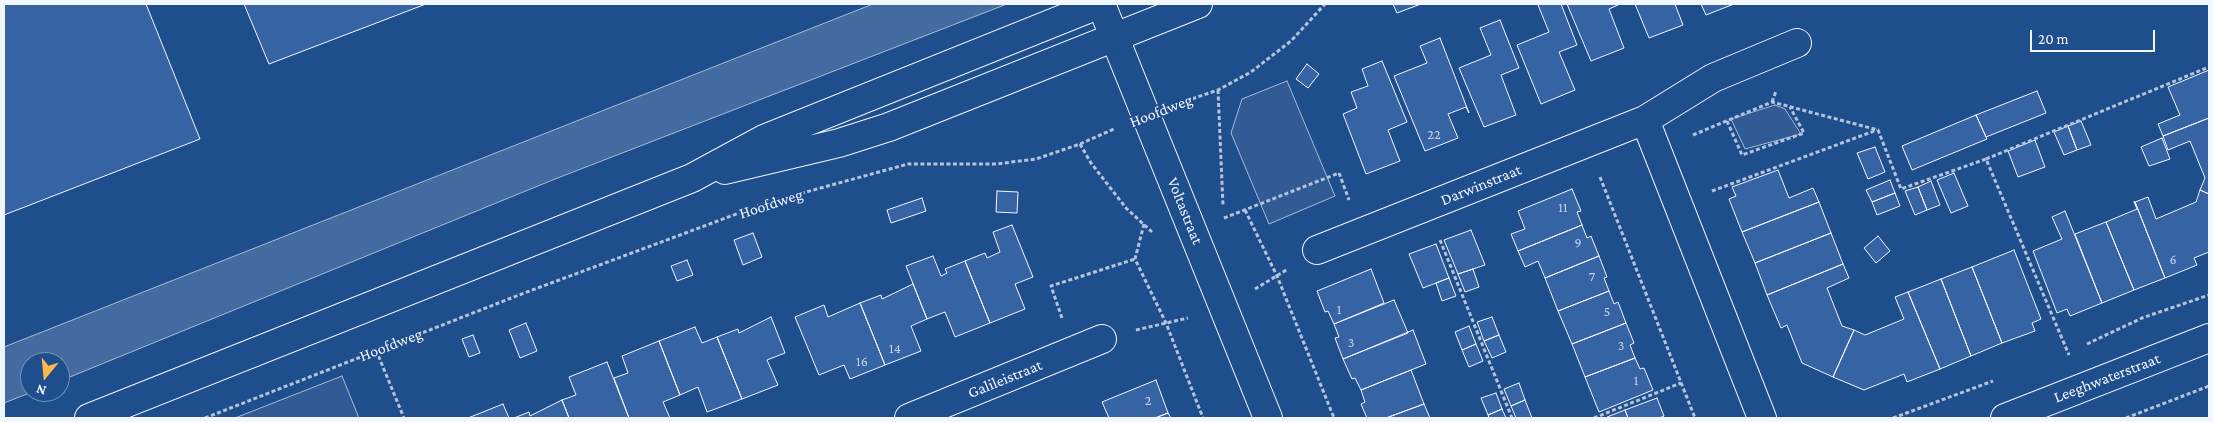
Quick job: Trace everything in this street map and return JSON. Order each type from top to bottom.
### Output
[{"type":"street","name":"Voltastraat","points":[[1100,4],[1268,418]]},
{"type":"street","points":[[89,418],[692,178],[764,139],[1100,4]]},
{"type":"street","points":[[692,178],[864,136],[1198,4]]},
{"type":"street","name":"Darwinstraat","points":[[1317,250],[1645,120],[1713,78],[1797,44]]},
{"type":"street","points":[[1645,120],[1762,418]]},
{"type":"street","name":"Leeghwaterstraat","points":[[2005,418],[2209,338]]},
{"type":"street","name":"Galileistraat","points":[[909,418],[1102,339]]},
{"type":"path","name":"Hoofdweg","points":[[206,418],[376,350],[766,203],[908,164],[996,164],[1036,159],[1080,144],[1146,116],[1218,90],[1252,72],[1291,41],[1325,4]]},
{"type":"path","points":[[1878,130],[1901,189],[1986,159],[2209,67]]},
{"type":"path","points":[[1657,150],[1772,102],[1878,130]]},
{"type":"path","points":[[1727,121],[1742,155],[1804,133],[1790,107]]},
{"type":"path","points":[[1678,203],[1878,130]]},
{"type":"path","points":[[1587,143],[1695,418]]},
{"type":"path","points":[[1986,159],[2083,388]]},
{"type":"path","points":[[1224,218],[1339,173],[1362,232]]},
{"type":"path","points":[[1426,206],[1512,418]]},
{"type":"path","points":[[1245,210],[1277,276],[1334,418]]},
{"type":"path","points":[[1144,224],[1135,258],[1166,323],[1203,418]]},
{"type":"path","points":[[1073,351],[1051,286],[1135,258]]},
{"type":"path","points":[[2085,346],[2142,318],[2209,295]]},
{"type":"path","points":[[376,350],[404,418]]},
{"type":"path","points":[[2060,357],[2077,350]]},
{"type":"path","points":[[1893,418],[1995,381]]},
{"type":"path","points":[[1594,418],[1681,383]]},
{"type":"path","points":[[2126,418],[2209,386]]},
{"type":"shaded area","points":[[873,4],[1007,4],[555,179],[70,377],[70,352],[20,352],[20,397],[4,403],[4,347]]},
{"type":"shaded area","points":[[1287,81],[1335,196],[1269,224],[1231,133],[1242,99]]},
{"type":"shaded area","points":[[1775,105],[1785,109],[1801,134],[1745,149],[1731,119]]},
{"type":"shaded area","points":[[342,376],[359,418],[235,418]]},
{"type":"building","points":[[4,4],[146,4],[200,139],[4,215]]},
{"type":"building","points":[[244,4],[426,4],[269,64]]},
{"type":"building","points":[[1393,4],[1421,4],[1397,13]]},
{"type":"building","points":[[1561,4],[1577,45],[1559,52],[1575,90],[1541,104],[1517,45],[1549,32],[1538,5]]},
{"type":"building","points":[[1567,4],[1620,4],[1609,9],[1624,48],[1591,61]]},
{"type":"building","points":[[1635,4],[1675,4],[1683,25],[1649,38]]},
{"type":"building","points":[[1701,4],[1734,4],[1706,15]]},
{"type":"building","points":[[1500,20],[1519,68],[1501,75],[1516,115],[1484,127],[1459,68],[1491,55],[1480,28]]},
{"type":"building","points":[[1440,38],[1469,113],[1466,107],[1448,114],[1458,138],[1425,151],[1394,76],[1427,63],[1420,46]]},
{"type":"building","points":[[1382,61],[1407,122],[1388,130],[1400,161],[1366,174],[1343,114],[1357,108],[1351,92],[1368,86],[1362,69]]},
{"type":"building","points":[[1307,64],[1319,74],[1308,88],[1296,79]]},
{"type":"building","points":[[2209,70],[2209,118],[2163,136],[2158,124],[2180,115],[2168,87]]},
{"type":"building","points":[[2037,91],[2046,113],[1986,137],[1976,115]]},
{"type":"building","points":[[1976,115],[1987,139],[1912,170],[1902,146]]},
{"type":"building","points":[[2209,118],[2209,194],[2200,190],[2205,178],[2190,141],[2168,150],[2163,136]]},
{"type":"building","points":[[2081,121],[2091,145],[2077,150],[2068,126]]},
{"type":"building","points":[[2068,126],[2077,150],[2064,155],[2054,132]]},
{"type":"building","points":[[2162,138],[2170,159],[2149,166],[2141,147]]},
{"type":"building","points":[[2035,140],[2045,167],[2018,177],[2008,151]]},
{"type":"building","points":[[1875,147],[1885,172],[1868,179],[1857,153]]},
{"type":"building","points":[[1778,170],[1789,198],[1813,188],[1819,202],[1742,232],[1729,199],[1736,196],[1732,187]]},
{"type":"building","points":[[1954,173],[1968,206],[1951,213],[1937,180]]},
{"type":"building","points":[[1890,180],[1895,193],[1872,202],[1866,190]]},
{"type":"building","points":[[1931,181],[1940,205],[1927,210],[1918,187]]},
{"type":"building","points":[[1918,187],[1927,210],[1915,215],[1905,191]]},
{"type":"building","points":[[1572,189],[1581,211],[1577,212],[1582,225],[1518,251],[1511,234],[1525,229],[1518,211]]},
{"type":"building","points":[[2200,190],[2209,194],[2209,252],[2194,258],[2197,265],[2165,278],[2135,202],[2148,197],[2156,219],[2196,202]]},
{"type":"building","points":[[997,191],[1018,192],[1017,213],[996,212]]},
{"type":"building","points":[[1895,193],[1900,206],[1877,215],[1872,202]]},
{"type":"building","points":[[922,198],[926,211],[891,223],[887,210]]},
{"type":"building","points":[[1819,202],[1831,233],[1755,263],[1742,232]]},
{"type":"building","points":[[2135,202],[2165,278],[2134,290],[2106,222],[2137,209]]},
{"type":"building","points":[[2065,211],[2102,303],[2070,316],[2067,309],[2057,313],[2033,251],[2062,239],[2052,217]]},
{"type":"building","points":[[2106,222],[2134,290],[2102,303],[2075,234]]},
{"type":"building","points":[[1012,225],[1033,277],[1015,284],[1025,309],[990,323],[965,261],[985,253],[987,258],[1000,252],[993,232]]},
{"type":"building","points":[[1582,225],[1587,238],[1591,236],[1599,256],[1545,278],[1538,261],[1525,267],[1518,251]]},
{"type":"building","points":[[1471,230],[1485,265],[1458,274],[1444,240]]},
{"type":"building","points":[[753,233],[762,257],[743,265],[734,240]]},
{"type":"building","points":[[1831,233],[1843,264],[1767,295],[1755,263]]},
{"type":"building","points":[[1878,236],[1890,251],[1876,263],[1864,248]]},
{"type":"building","points":[[1436,244],[1449,278],[1423,288],[1409,254]]},
{"type":"building","points":[[2014,250],[2041,319],[2032,323],[2035,331],[2002,343],[1972,267]]},
{"type":"building","points":[[933,256],[941,276],[947,273],[945,269],[965,261],[990,323],[955,337],[945,312],[927,319],[906,266]]},
{"type":"building","points":[[1599,256],[1607,277],[1604,278],[1609,291],[1558,311],[1545,278]]},
{"type":"building","points":[[687,260],[693,275],[677,281],[671,266]]},
{"type":"building","points":[[1843,264],[1849,278],[1827,288],[1842,326],[1854,330],[1833,377],[1802,363],[1787,325],[1781,328],[1767,295]]},
{"type":"building","points":[[1972,267],[2002,343],[1971,356],[1941,279]]},
{"type":"building","points":[[1371,269],[1384,303],[1334,324],[1328,311],[1325,312],[1317,291]]},
{"type":"building","points":[[1473,269],[1479,287],[1465,292],[1458,274]]},
{"type":"building","points":[[1449,278],[1456,296],[1442,301],[1436,283]]},
{"type":"building","points":[[1941,279],[1971,356],[1940,369],[1908,292]]},
{"type":"building","points":[[913,284],[927,319],[911,326],[921,351],[885,365],[860,303],[881,295],[882,299]]},
{"type":"building","points":[[1609,291],[1614,304],[1618,302],[1626,323],[1572,344],[1558,311]]},
{"type":"building","points":[[1908,292],[1940,369],[1907,382],[1904,374],[1864,390],[1833,377],[1854,330],[1865,335],[1904,319],[1895,297]]},
{"type":"building","points":[[1394,300],[1408,333],[1343,359],[1335,338],[1339,337],[1334,324]]},
{"type":"building","points":[[860,303],[885,365],[850,379],[844,365],[819,375],[795,317],[824,305],[828,317]]},
{"type":"building","points":[[771,317],[785,353],[767,360],[778,385],[742,399],[717,337],[738,329],[739,333]]},
{"type":"building","points":[[1492,317],[1499,335],[1484,341],[1477,322]]},
{"type":"building","points":[[526,323],[537,351],[520,358],[509,330]]},
{"type":"building","points":[[1626,323],[1634,343],[1630,345],[1635,358],[1585,377],[1572,344]]},
{"type":"building","points":[[1469,326],[1476,344],[1462,350],[1455,332]]},
{"type":"building","points":[[695,327],[702,343],[717,337],[742,399],[707,412],[698,387],[680,395],[659,341]]},
{"type":"building","points":[[1413,330],[1426,364],[1361,390],[1355,378],[1352,379],[1343,359]]},
{"type":"building","points":[[473,335],[480,353],[469,357],[462,339]]},
{"type":"building","points":[[1499,335],[1506,352],[1492,358],[1484,341]]},
{"type":"building","points":[[659,341],[680,395],[663,402],[670,418],[629,418],[614,378],[628,373],[622,356]]},
{"type":"building","points":[[1476,344],[1483,361],[1469,367],[1462,350]]},
{"type":"building","points":[[1635,358],[1640,369],[1644,368],[1653,390],[1599,412],[1585,377]]},
{"type":"building","points":[[607,362],[629,418],[569,418],[562,400],[576,395],[569,377]]},
{"type":"building","points":[[1411,370],[1424,404],[1386,418],[1367,418],[1361,404],[1365,402],[1361,390]]},
{"type":"building","points":[[1156,380],[1168,413],[1155,418],[1109,418],[1102,402]]},
{"type":"building","points":[[1519,383],[1525,400],[1511,406],[1504,389]]},
{"type":"building","points":[[1496,393],[1502,409],[1488,415],[1481,398]]},
{"type":"building","points":[[1657,398],[1664,416],[1659,418],[1628,418],[1625,410]]},
{"type":"building","points":[[562,400],[569,418],[514,418],[529,412],[530,416]]},
{"type":"building","points":[[1525,400],[1532,418],[1516,418],[1511,406]]},
{"type":"building","points":[[503,404],[509,418],[468,418]]},
{"type":"building","points":[[1424,404],[1430,418],[1386,418]]},
{"type":"building","points":[[1502,409],[1506,418],[1489,418],[1488,415]]},
{"type":"building","points":[[1625,410],[1628,418],[1607,417]]},
{"type":"building","points":[[1168,413],[1171,418],[1155,418]]}]
